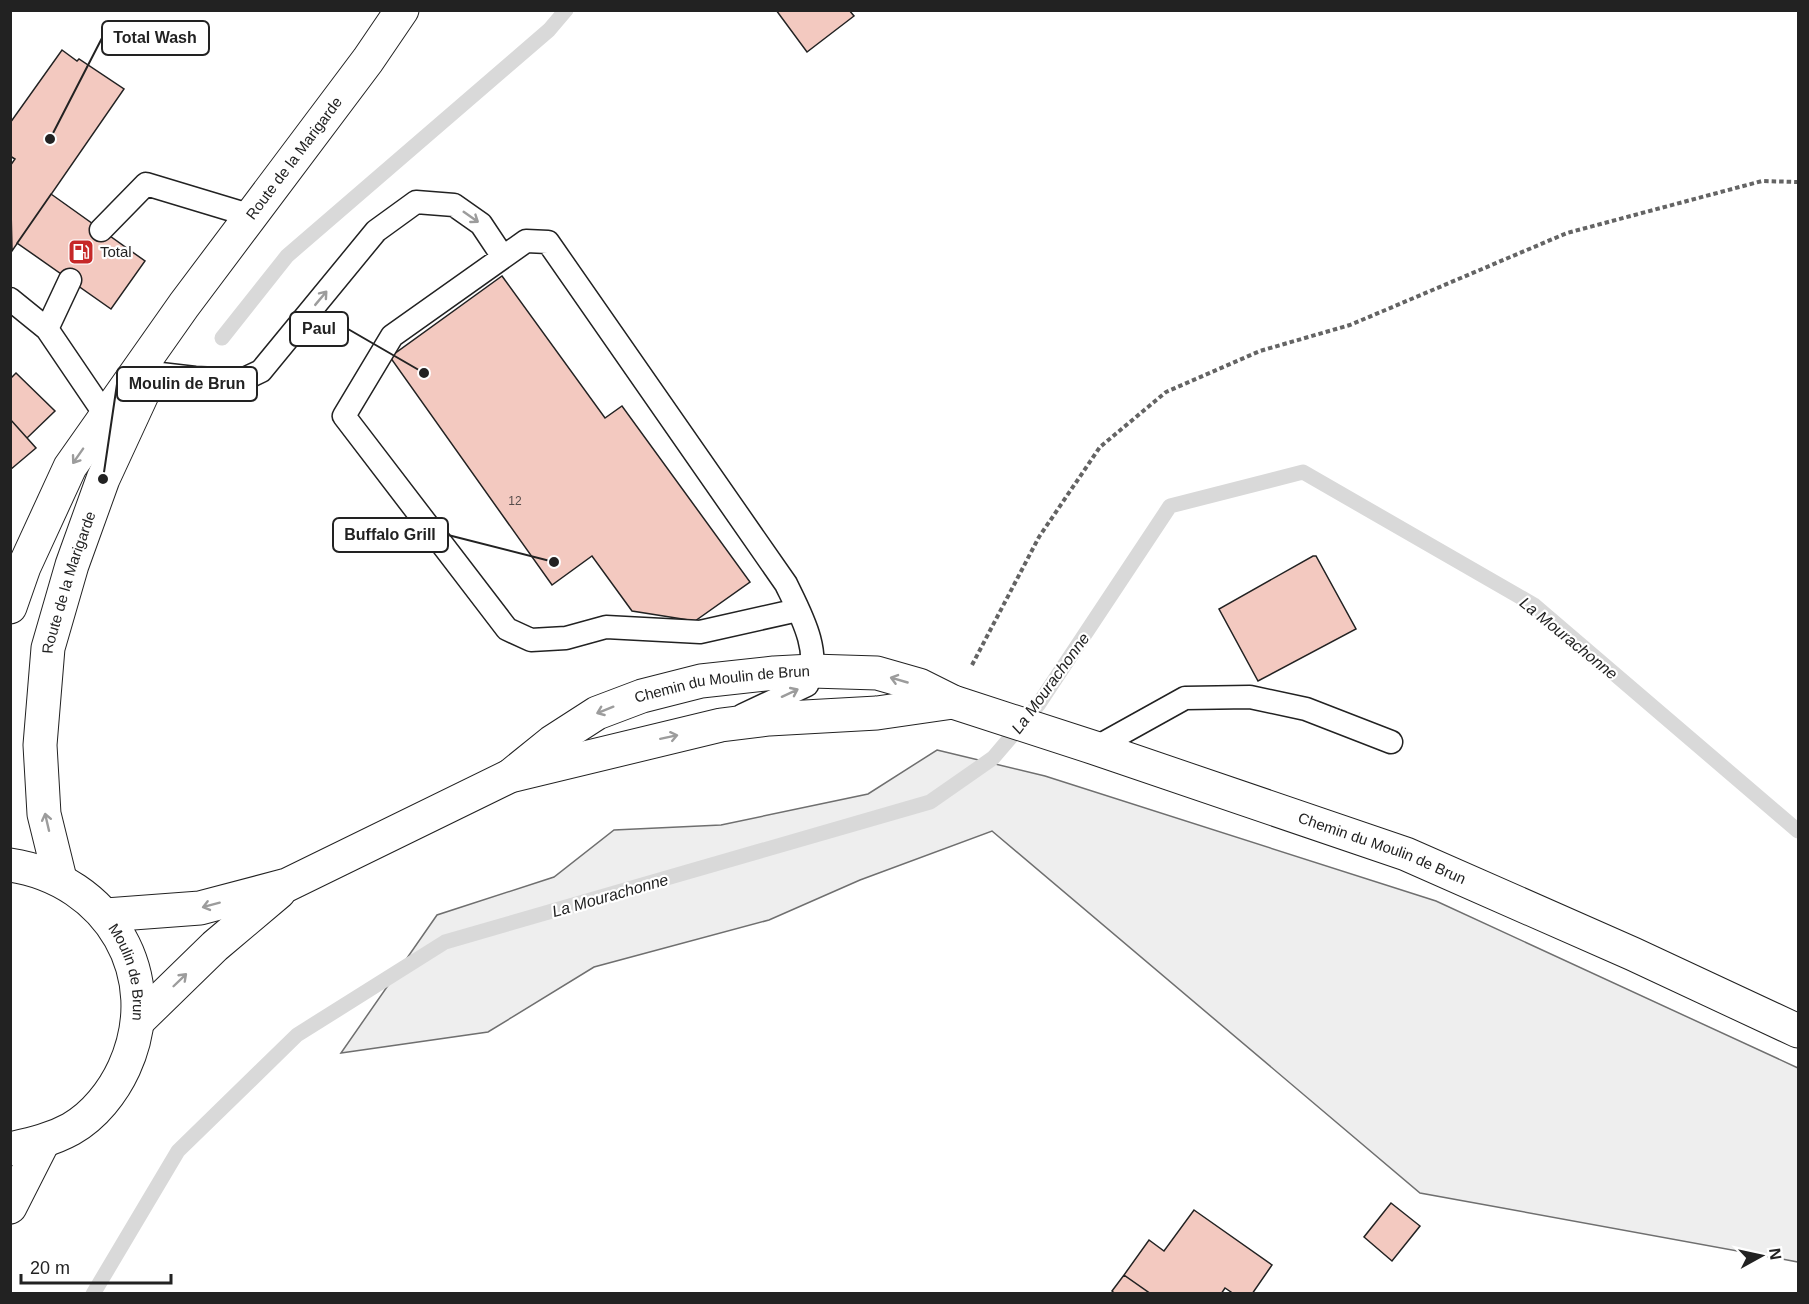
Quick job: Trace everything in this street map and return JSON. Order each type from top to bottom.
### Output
[{"type":"street","name":"Route de la Marigarde","points":[[10,607],[24,567],[70,467],[184,305],[368,60],[402,10]]},
{"type":"street","name":"Route de la Marigarde","points":[[60,879],[44,814],[40,745],[48,648],[72,565],[103,479],[184,305]]},
{"type":"street","name":"Chemin du Moulin de Brun","points":[[510,776],[552,742],[597,713],[642,696],[701,681],[774,673],[812,671],[877,673],[919,685],[966,707],[1057,735],[1406,854],[1798,1030]]},
{"type":"street","name":"Chemin du Moulin de Brun","points":[[106,915],[200,908],[287,885],[510,776],[721,725],[769,719],[966,707]]},
{"type":"street","name":"Moulin de Brun","points":[[10,865],[31,868],[60,879],[84,895],[106,915],[125,947],[136,983],[138,1021],[131,1053],[117,1082],[98,1107],[73,1128],[43,1142],[10,1149]]},
{"type":"street","name":"Chemin du Moulin de Brun","points":[[138,1021],[215,946],[287,885]]},
{"type":"street","points":[[10,1207],[43,1142]]},
{"type":"lane","points":[[101,230],[146,184],[252,216]]},
{"type":"lane","points":[[152,373],[242,380],[261,371],[376,231],[416,202],[454,205],[482,224],[503,257]]},
{"type":"lane","points":[[721,725],[807,685],[812,671],[810,642],[798,610],[786,584],[548,242],[526,241],[392,336],[345,416],[507,629],[531,640],[566,638],[606,627],[700,632],[798,610]]},
{"type":"lane","points":[[47,329],[70,280]]},
{"type":"lane","points":[[10,299],[47,329],[106,416]]},
{"type":"lane","points":[[1095,748],[1185,699],[1250,697],[1306,709],[1391,742]]},
{"type":"path","points":[[966,707],[1039,537],[1100,447],[1166,392],[1260,351],[1350,325],[1568,233],[1762,181],[1798,183]]},
{"type":"shaded area","points":[[937,750],[1045,776],[1436,901],[1798,1068],[1798,1262],[1420,1193],[992,831],[860,880],[769,920],[594,967],[488,1032],[341,1053],[437,915],[554,877],[614,830],[721,825],[868,794]]},
{"type":"building","points":[[776,10],[849,10],[854,16],[807,52]]},
{"type":"building","points":[[62,50],[124,89],[12,251],[10,166],[15,159],[10,156],[10,123]]},
{"type":"building","name":"Total","points":[[51,194],[145,261],[111,309],[17,243]]},
{"type":"building","points":[[502,276],[605,418],[622,406],[750,582],[695,621],[632,611],[592,556],[552,585],[390,357]]},
{"type":"building","points":[[16,373],[55,411],[27,438],[10,419],[10,379]]},
{"type":"building","points":[[10,419],[36,448],[10,470]]},
{"type":"building","points":[[1316,556],[1356,629],[1258,681],[1219,609]]},
{"type":"building","points":[[1391,1203],[1420,1226],[1392,1261],[1364,1237]]},
{"type":"building","points":[[1194,1210],[1272,1265],[1252,1294],[1234,1294],[1225,1288],[1221,1294],[1151,1294],[1124,1275],[1149,1240],[1164,1251]]},
{"type":"building","points":[[1124,1275],[1151,1294],[1115,1294],[1112,1291]]},
{"type":"waterway","points":[[222,338],[287,256],[549,30],[566,10]]},
{"type":"waterway","name":"La Mourachonne","points":[[93,1294],[178,1151],[297,1035],[445,942],[930,802],[993,758],[1038,705],[1170,506],[1303,472],[1534,605],[1798,831]]},
{"type":"place","name":"Total Wash","points":[[50,139]]},
{"type":"place","name":"Total","points":[[81,252]]},
{"type":"place","name":"Paul","points":[[424,373]]},
{"type":"place","name":"Moulin de Brun","points":[[103,479]]},
{"type":"place","name":"Buffalo Grill","points":[[554,562]]}]
